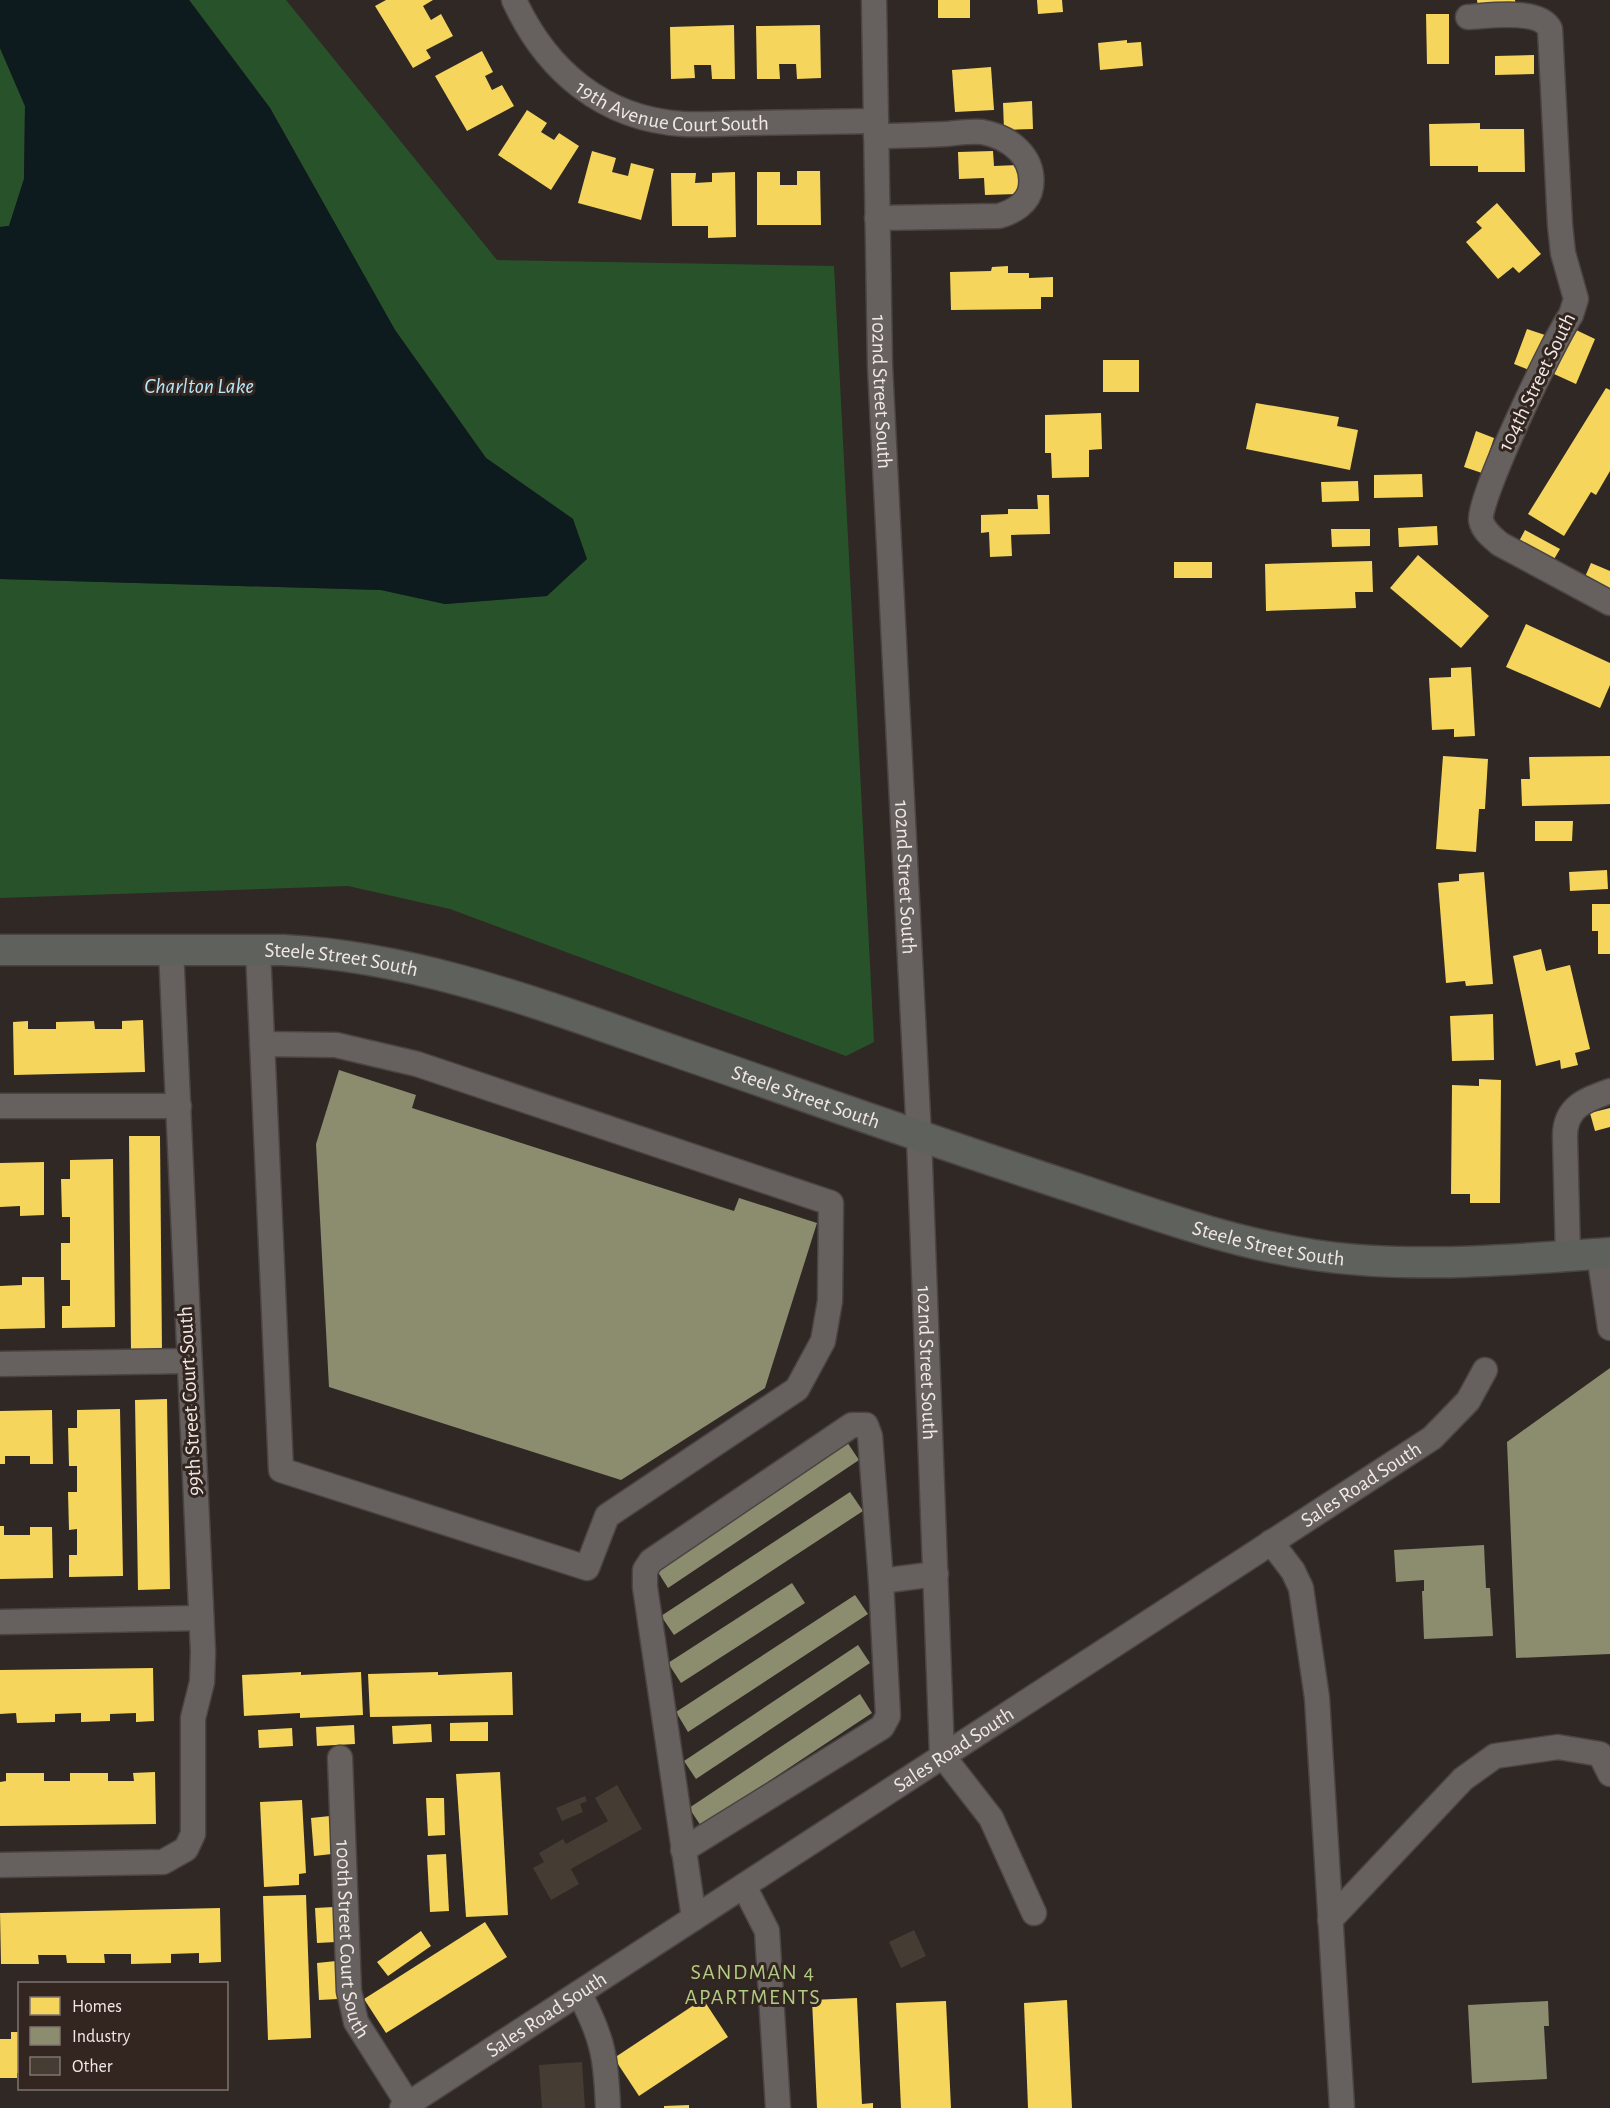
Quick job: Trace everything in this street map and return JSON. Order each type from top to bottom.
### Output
[{"type":"main road","name":"Steele Street South","points":[[0,950],[258,950],[327,952],[375,960],[526,1000],[919,1137],[1231,1238],[1312,1255],[1423,1263],[1604,1254]]},
{"type":"street","name":"19th Avenue Court South","points":[[514,0],[523,20],[556,67],[576,85],[603,101],[635,114],[683,124],[981,132],[1016,147],[1030,162],[1031,191],[1024,203],[1011,213],[999,216],[877,218]]},
{"type":"street","name":"102nd Street South","points":[[874,0],[879,364],[919,1137],[942,1755]]},
{"type":"street","name":"104th Street South","points":[[1468,17],[1535,17],[1545,22],[1550,29],[1560,225],[1563,253],[1576,299],[1571,315],[1493,473],[1482,501],[1480,519],[1486,531],[1500,544],[1610,603]]},
{"type":"street","name":"99th Street Court South","points":[[0,1865],[149,1864],[172,1859],[186,1849],[193,1834],[195,1820],[194,1718],[202,1682],[201,1618],[171,949]]},
{"type":"street","points":[[258,950],[262,1044],[281,1470],[587,1568],[607,1516],[797,1389],[823,1341],[830,1301],[831,1203],[417,1064],[336,1045],[262,1044]]},
{"type":"street","points":[[1568,1256],[1564,1127],[1567,1118],[1578,1105],[1610,1091]]},
{"type":"street","points":[[0,1106],[179,1106]]},
{"type":"street","points":[[1604,1254],[1610,1328]]},
{"type":"street","points":[[0,1364],[188,1361]]},
{"type":"street","name":"Sales Road South","points":[[405,2106],[1432,1438],[1468,1401],[1485,1370]]},
{"type":"street","points":[[683,1850],[882,1727],[888,1716],[881,1581],[870,1436],[866,1425],[852,1425],[651,1562],[645,1570],[645,1587],[683,1850],[694,1918]]},
{"type":"street","points":[[1271,1542],[1293,1571],[1300,1588],[1317,1698],[1342,2108]]},
{"type":"street","points":[[881,1581],[936,1574]]},
{"type":"street","points":[[0,1622],[201,1618]]},
{"type":"street","points":[[1330,1920],[1463,1779],[1495,1756],[1558,1747],[1600,1754],[1610,1774]]},
{"type":"street","points":[[942,1755],[991,1818],[1034,1913]]},
{"type":"street","name":"100th Street Court South","points":[[340,1758],[348,1991],[356,2022],[405,2106]]},
{"type":"street","points":[[744,1886],[767,1930],[778,2108]]},
{"type":"street","points":[[579,1993],[598,2030],[606,2067],[608,2108]]},
{"type":"green space","points":[[189,0],[286,0],[497,260],[834,266],[874,1042],[846,1056],[450,909],[348,886],[0,898],[0,579],[381,590],[445,604],[546,596],[573,519],[486,458],[395,330],[270,108]]},
{"type":"green space","points":[[0,48],[25,106],[24,179],[9,226],[0,227]]},
{"type":"water","name":"Charlton Lake","points":[[0,0],[189,0],[270,108],[395,330],[486,458],[573,519],[587,559],[547,596],[445,604],[381,590],[0,579],[0,227],[9,226],[24,179],[25,106],[0,48]]},
{"type":"building: Homes","points":[[386,0],[433,0],[423,6],[431,20],[441,14],[453,36],[426,50],[431,58],[413,68],[375,6]]},
{"type":"building: Homes","points":[[938,0],[970,0],[970,18],[938,18]]},
{"type":"building: Homes","points":[[1037,0],[1062,0],[1063,12],[1038,14]]},
{"type":"building: Homes","points":[[1477,0],[1515,0],[1516,7],[1478,9]]},
{"type":"building: Homes","points":[[1426,14],[1449,14],[1449,64],[1427,64]]},
{"type":"building: Homes","points":[[734,25],[735,79],[712,79],[711,65],[694,65],[695,78],[671,79],[670,27]]},
{"type":"building: Homes","points":[[820,25],[821,78],[797,79],[796,64],[779,64],[780,79],[757,79],[756,26]]},
{"type":"building: Homes","points":[[1127,40],[1127,43],[1141,42],[1143,66],[1100,70],[1098,43]]},
{"type":"building: Homes","points":[[482,51],[493,72],[485,76],[492,90],[502,85],[514,106],[467,131],[435,76]]},
{"type":"building: Homes","points":[[1534,55],[1534,74],[1495,75],[1495,56]]},
{"type":"building: Homes","points":[[991,67],[994,110],[955,112],[952,70]]},
{"type":"building: Homes","points":[[1032,101],[1033,129],[1004,130],[1003,103]]},
{"type":"building: Homes","points":[[527,110],[547,123],[541,132],[554,140],[559,133],[579,146],[551,190],[498,155]]},
{"type":"building: Homes","points":[[1480,123],[1480,129],[1524,129],[1525,172],[1478,172],[1478,166],[1430,166],[1429,124]]},
{"type":"building: Homes","points":[[592,151],[616,158],[612,172],[628,176],[631,163],[654,169],[641,220],[578,203]]},
{"type":"building: Homes","points":[[993,151],[994,166],[1018,165],[1019,194],[985,195],[984,178],[959,179],[958,152]]},
{"type":"building: Homes","points":[[797,171],[820,171],[821,225],[757,225],[757,172],[780,172],[780,185],[797,185]]},
{"type":"building: Homes","points":[[735,172],[736,237],[708,238],[708,226],[672,226],[671,173],[696,173],[695,183],[712,182],[712,173]]},
{"type":"building: Homes","points":[[1497,203],[1541,254],[1519,273],[1513,267],[1498,279],[1466,242],[1482,228],[1476,222]]},
{"type":"building: Homes","points":[[1008,266],[1008,273],[1029,273],[1029,278],[1053,277],[1053,297],[1041,297],[1041,309],[951,310],[950,272],[991,271],[992,267]]},
{"type":"building: Homes","points":[[1527,329],[1545,335],[1532,371],[1514,364]]},
{"type":"building: Homes","points":[[1574,329],[1595,339],[1576,384],[1554,374]]},
{"type":"building: Homes","points":[[1103,360],[1139,360],[1139,392],[1103,392]]},
{"type":"building: Homes","points":[[1606,388],[1610,390],[1610,471],[1596,495],[1591,492],[1564,536],[1528,514]]},
{"type":"building: Homes","points":[[1256,403],[1339,417],[1337,426],[1358,430],[1350,470],[1246,449]]},
{"type":"building: Homes","points":[[1101,413],[1102,449],[1089,450],[1089,477],[1052,478],[1051,453],[1045,453],[1045,415]]},
{"type":"building: Homes","points":[[1476,431],[1494,438],[1482,473],[1464,467]]},
{"type":"building: Homes","points":[[1422,474],[1423,497],[1374,498],[1374,475]]},
{"type":"building: Homes","points":[[1358,481],[1359,501],[1322,502],[1321,482]]},
{"type":"building: Homes","points":[[1037,495],[1049,495],[1050,534],[1011,535],[1012,556],[990,557],[989,532],[981,533],[981,515],[1008,514],[1008,509],[1038,509]]},
{"type":"building: Homes","points":[[1437,526],[1438,545],[1399,547],[1398,528]]},
{"type":"building: Homes","points":[[1331,529],[1370,529],[1370,546],[1332,547]]},
{"type":"building: Homes","points":[[1525,530],[1560,549],[1550,566],[1516,547]]},
{"type":"building: Homes","points":[[1418,555],[1489,616],[1461,648],[1390,588]]},
{"type":"building: Homes","points":[[1372,561],[1373,592],[1355,592],[1356,608],[1266,611],[1265,564]]},
{"type":"building: Homes","points":[[1174,562],[1212,562],[1212,578],[1174,578]]},
{"type":"building: Homes","points":[[1591,563],[1610,571],[1610,596],[1582,584]]},
{"type":"building: Homes","points":[[1526,624],[1610,663],[1610,685],[1600,708],[1506,667]]},
{"type":"building: Homes","points":[[1471,667],[1475,736],[1454,737],[1454,729],[1432,730],[1429,678],[1451,677],[1451,668]]},
{"type":"building: Homes","points":[[1443,756],[1488,759],[1485,809],[1479,809],[1476,852],[1436,849]]},
{"type":"building: Homes","points":[[1610,756],[1610,804],[1522,806],[1521,779],[1530,779],[1529,757]]},
{"type":"building: Homes","points":[[1535,821],[1573,821],[1572,841],[1535,841]]},
{"type":"building: Homes","points":[[1607,870],[1608,889],[1570,891],[1569,872]]},
{"type":"building: Homes","points":[[1484,872],[1493,984],[1466,986],[1465,981],[1446,983],[1438,883],[1459,881],[1459,874]]},
{"type":"building: Homes","points":[[1592,904],[1610,904],[1610,954],[1598,954],[1598,931],[1592,931]]},
{"type":"building: Homes","points":[[1541,949],[1546,971],[1570,965],[1590,1049],[1575,1053],[1578,1065],[1561,1069],[1560,1060],[1536,1066],[1513,956]]},
{"type":"building: Homes","points":[[1493,1014],[1494,1060],[1452,1061],[1450,1016]]},
{"type":"building: Homes","points":[[143,1020],[145,1072],[14,1075],[13,1022],[28,1021],[28,1029],[56,1029],[56,1022],[94,1021],[95,1029],[122,1029],[122,1021]]},
{"type":"building: Homes","points":[[1479,1079],[1501,1080],[1500,1203],[1470,1203],[1470,1194],[1451,1194],[1452,1085],[1479,1086]]},
{"type":"building: Homes","points":[[1610,1108],[1610,1127],[1595,1131],[1590,1113]]},
{"type":"building: Homes","points":[[129,1136],[160,1136],[162,1352],[131,1353]]},
{"type":"building: Homes","points":[[113,1159],[115,1327],[62,1328],[62,1306],[70,1306],[70,1280],[61,1280],[61,1243],[70,1243],[70,1217],[62,1217],[61,1179],[70,1179],[70,1160]]},
{"type":"building: Homes","points":[[44,1162],[44,1215],[20,1216],[20,1206],[0,1207],[0,1163]]},
{"type":"building: Homes","points":[[22,1277],[44,1277],[45,1328],[0,1329],[0,1286],[22,1285]]},
{"type":"building: Homes","points":[[167,1399],[170,1589],[138,1590],[135,1400]]},
{"type":"building: Homes","points":[[120,1409],[123,1576],[69,1577],[69,1555],[77,1555],[77,1529],[69,1530],[68,1492],[77,1492],[77,1466],[69,1466],[68,1428],[77,1428],[77,1410]]},
{"type":"building: Homes","points":[[52,1410],[53,1464],[30,1464],[30,1456],[5,1456],[5,1464],[0,1464],[0,1411]]},
{"type":"building: Homes","points":[[0,1526],[4,1526],[4,1535],[30,1535],[30,1527],[52,1527],[53,1578],[0,1579]]},
{"type":"building: Homes","points":[[153,1668],[154,1721],[136,1722],[136,1713],[110,1714],[110,1721],[81,1722],[81,1713],[55,1714],[55,1722],[17,1723],[16,1713],[0,1714],[0,1670]]},
{"type":"building: Homes","points":[[301,1672],[301,1675],[361,1672],[363,1715],[300,1718],[300,1713],[244,1716],[242,1675]]},
{"type":"building: Homes","points":[[438,1672],[438,1675],[512,1672],[513,1715],[370,1717],[368,1674]]},
{"type":"building: Homes","points":[[488,1722],[488,1741],[450,1741],[450,1723]]},
{"type":"building: Homes","points":[[431,1724],[432,1742],[393,1744],[392,1726]]},
{"type":"building: Homes","points":[[354,1725],[355,1744],[317,1746],[316,1727]]},
{"type":"building: Homes","points":[[292,1728],[293,1746],[259,1748],[258,1730]]},
{"type":"building: Homes","points":[[155,1772],[156,1824],[0,1826],[0,1782],[6,1781],[6,1773],[44,1773],[44,1781],[70,1781],[70,1773],[108,1773],[108,1781],[134,1781],[133,1773]]},
{"type":"building: Homes","points":[[500,1772],[508,1915],[466,1917],[456,1774]]},
{"type":"building: Homes","points":[[426,1798],[444,1798],[445,1835],[428,1836]]},
{"type":"building: Homes","points":[[302,1800],[306,1873],[299,1874],[299,1885],[264,1887],[260,1802]]},
{"type":"building: Homes","points":[[330,1816],[332,1854],[314,1856],[311,1818]]},
{"type":"building: Homes","points":[[446,1854],[449,1911],[430,1912],[427,1855]]},
{"type":"building: Homes","points":[[306,1895],[311,2038],[268,2040],[263,1896]]},
{"type":"building: Homes","points":[[334,1907],[336,1942],[317,1943],[315,1908]]},
{"type":"building: Homes","points":[[220,1908],[221,1962],[199,1963],[199,1953],[171,1954],[171,1963],[131,1964],[131,1954],[104,1954],[105,1963],[67,1963],[66,1955],[38,1955],[39,1964],[1,1964],[0,1913]]},
{"type":"building: Homes","points":[[485,1922],[507,1957],[386,2033],[364,1999]]},
{"type":"building: Homes","points":[[421,1931],[431,1946],[388,1976],[377,1962]]},
{"type":"building: Homes","points":[[336,1961],[338,1999],[319,2000],[317,1963]]},
{"type":"building: Homes","points":[[857,1998],[862,2104],[873,2103],[873,2108],[817,2108],[812,2000]]},
{"type":"building: Homes","points":[[703,1999],[728,2037],[639,2096],[614,2058]]},
{"type":"building: Homes","points":[[1067,2000],[1072,2108],[1028,2108],[1024,2003]]},
{"type":"building: Homes","points":[[946,2001],[951,2108],[901,2108],[896,2003]]},
{"type":"building: Homes","points":[[11,2032],[18,2032],[17,2078],[0,2078],[0,2039],[11,2039]]},
{"type":"building: Homes","points":[[689,2105],[689,2108],[664,2108],[664,2106]]},
{"type":"building: Industry","points":[[339,1070],[416,1095],[412,1108],[734,1211],[739,1198],[817,1223],[765,1388],[621,1480],[329,1387],[316,1144]]},
{"type":"building: Industry","points":[[1610,1368],[1610,1654],[1516,1658],[1507,1442]]},
{"type":"building: Industry","points":[[847,1442],[859,1460],[668,1588],[656,1569]]},
{"type":"building: Industry","points":[[850,1492],[863,1511],[674,1635],[661,1616]]},
{"type":"building: Industry","points":[[1484,1545],[1486,1588],[1490,1588],[1493,1636],[1424,1639],[1422,1591],[1424,1591],[1424,1580],[1396,1582],[1394,1550]]},
{"type":"building: Industry","points":[[792,1583],[805,1603],[681,1683],[668,1663]]},
{"type":"building: Industry","points":[[855,1595],[868,1614],[688,1732],[676,1712]]},
{"type":"building: Industry","points":[[858,1645],[870,1663],[696,1779],[684,1761]]},
{"type":"building: Industry","points":[[860,1694],[872,1713],[701,1826],[689,1808]]},
{"type":"building: Industry","points":[[1548,2001],[1549,2026],[1544,2026],[1547,2079],[1472,2083],[1468,2005]]},
{"type":"building: Other","points":[[617,1785],[642,1829],[571,1869],[579,1884],[551,1900],[533,1868],[544,1862],[539,1853],[563,1839],[566,1844],[608,1821],[595,1798]]},
{"type":"building: Other","points":[[585,1796],[587,1801],[580,1804],[583,1812],[562,1821],[556,1808]]},
{"type":"building: Other","points":[[914,1930],[926,1956],[901,1968],[889,1942]]},
{"type":"building: Other","points":[[582,2062],[585,2108],[542,2108],[539,2065]]},
{"type":"district","name":"SANDMAN 4 APARTMENTS","points":[[753,1985]]}]
